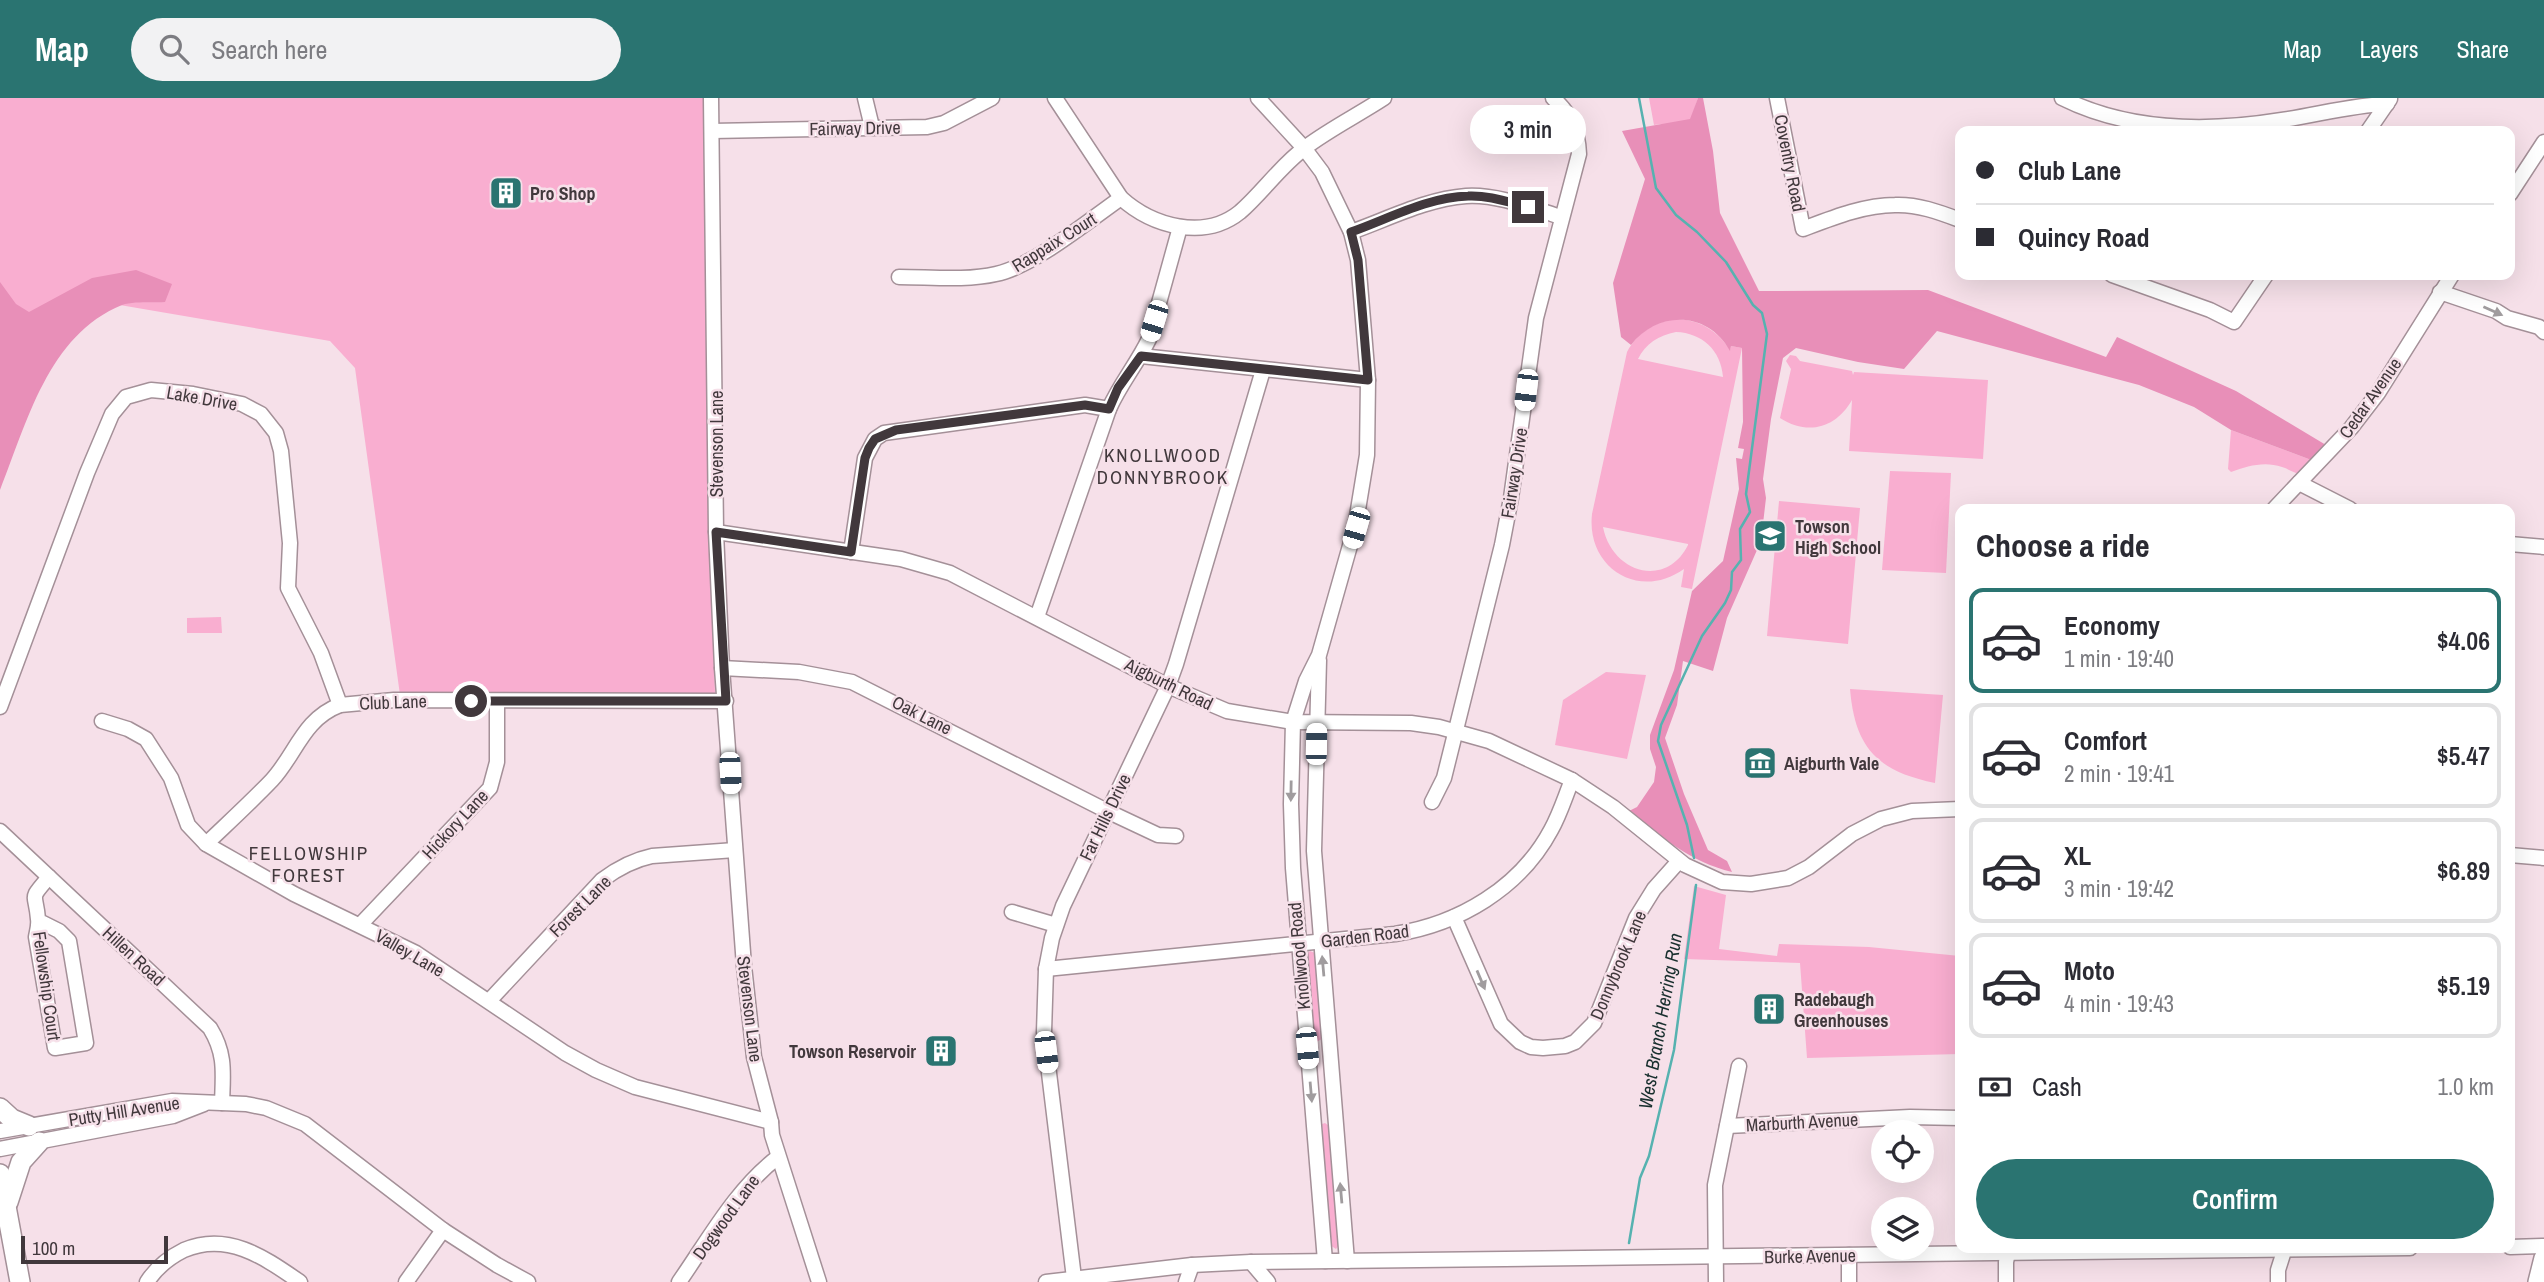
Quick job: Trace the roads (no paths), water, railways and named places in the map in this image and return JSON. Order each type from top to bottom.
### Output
[{"type":"main road","points":[[0,1108],[34,1134],[20,1163],[6,1210]]},
{"type":"main road","points":[[0,1174],[20,1282]]},
{"type":"main road","points":[[2538,1282],[2544,1258]]},
{"type":"street","name":"Stevenson Lane","points":[[711,98],[716,532],[722,668],[744,966],[754,1057],[778,1157],[818,1282]]},
{"type":"street","points":[[865,98],[872,127]]},
{"type":"street","name":"Fairway Drive","points":[[712,131],[917,128],[936,125],[962,115],[992,98]]},
{"type":"street","points":[[1055,98],[1121,198],[1151,218],[1180,227],[1209,225],[1233,216],[1304,148],[1384,98]]},
{"type":"street","name":"Knollwood Road","points":[[1258,98],[1322,172],[1351,232],[1358,260],[1368,380],[1369,430],[1360,505],[1319,655],[1306,681],[1293,722],[1292,838],[1298,943],[1325,1261]]},
{"type":"street","name":"Fairway Drive","points":[[1432,802],[1444,778],[1502,545],[1513,487],[1536,318],[1576,167],[1578,139],[1570,114],[1553,98]]},
{"type":"street","name":"Coventry Road","points":[[1777,98],[1803,229],[1852,213],[1896,205],[1920,207],[1955,218]]},
{"type":"street","points":[[2062,98],[2100,113],[2167,126]]},
{"type":"street","points":[[2238,126],[2389,101]]},
{"type":"street","points":[[2372,126],[2389,101]]},
{"type":"street","points":[[2515,186],[2544,142]]},
{"type":"street","points":[[1351,232],[1436,201],[1467,196],[1492,198],[1561,217]]},
{"type":"street","name":"Rappaix Court","points":[[899,276],[981,276],[1005,272],[1046,250],[1121,198]]},
{"type":"street","points":[[1037,617],[1109,409],[1118,388],[1141,356],[1152,327],[1180,227]]},
{"type":"street","points":[[2126,280],[2210,310],[2234,322],[2263,280]]},
{"type":"street","name":"Cedar Avenue","points":[[2279,504],[2332,451],[2378,393],[2448,280]]},
{"type":"street","points":[[2440,292],[2496,311],[2507,318],[2539,327],[2544,332]]},
{"type":"street","points":[[1141,356],[1368,380]]},
{"type":"street","name":"Far Hills Drive","points":[[1074,1279],[1044,1032],[1046,969],[1056,925],[1069,891],[1168,686],[1263,370]]},
{"type":"street","name":"Lake Drive","points":[[0,708],[87,473],[112,414],[126,397],[151,390],[193,394],[242,404],[261,414],[276,433],[281,451],[290,543],[288,588],[321,653],[340,705]]},
{"type":"street","points":[[851,552],[865,458],[875,439],[884,433],[1085,405],[1109,409]]},
{"type":"street","points":[[2299,483],[2340,504]]},
{"type":"street","name":"Aigburth Road","points":[[716,532],[901,559],[950,573],[1168,686],[1227,711],[1293,722],[1411,723],[1456,731],[1507,748],[1572,780],[1613,807],[1679,861],[1722,882],[1770,882],[1802,871],[1844,839],[1881,819],[1912,811],[1955,809]]},
{"type":"street","points":[[2515,544],[2544,547]]},
{"type":"street","name":"Knollwood Road","points":[[1319,655],[1314,851],[1347,1261]]},
{"type":"street","name":"Oak Lane","points":[[722,668],[808,673],[863,686],[1107,811],[1158,835],[1176,836]]},
{"type":"street","name":"Club Lane","points":[[206,844],[272,780],[308,728],[331,708],[340,705],[394,700],[726,701]]},
{"type":"street","name":"Hickory Lane","points":[[360,925],[489,788],[497,762],[497,701]]},
{"type":"street","name":"Valley Lane","points":[[102,721],[128,729],[146,739],[170,778],[188,825],[206,844],[294,894],[416,953],[565,1053],[617,1080],[771,1122]]},
{"type":"street","name":"Garden Road","points":[[1046,969],[1411,931],[1454,917],[1498,892],[1531,860],[1553,826],[1572,780]]},
{"type":"street","name":"Hillen Road","points":[[0,831],[210,1028],[223,1055],[222,1103]]},
{"type":"street","name":"Forest Lane","points":[[489,1001],[602,880],[616,870],[652,856],[736,850]]},
{"type":"street","points":[[2515,855],[2544,858]]},
{"type":"street","name":"Donnybrook Lane","points":[[1454,917],[1501,1024],[1520,1042],[1531,1047],[1565,1046],[1575,1042],[1594,1023],[1636,918],[1654,889],[1679,861]]},
{"type":"street","name":"Fellowship Court","points":[[39,921],[59,931],[69,941],[86,1043],[55,1048],[36,937],[39,921],[34,900],[35,893],[50,877]]},
{"type":"street","points":[[1012,912],[1056,925]]},
{"type":"street","points":[[1716,1282],[1715,1185],[1739,1066]]},
{"type":"street","name":"Putty Hill Avenue","points":[[0,1149],[34,1134],[172,1101],[222,1103]]},
{"type":"street","points":[[222,1103],[266,1108],[305,1124],[443,1230],[528,1282]]},
{"type":"street","name":"Marburth Avenue","points":[[1727,1126],[1910,1117],[1955,1118]]},
{"type":"street","name":"Stevenson Lane","points":[[771,1122],[778,1134],[789,1173],[791,1193]]},
{"type":"street","name":"Putty Hill Avenue","points":[[0,1131],[34,1134]]},
{"type":"street","name":"Dogwood Lane","points":[[679,1282],[742,1192],[761,1170],[778,1157]]},
{"type":"street","points":[[406,1282],[443,1230]]},
{"type":"street","points":[[148,1282],[167,1260],[180,1252],[195,1245],[213,1242],[246,1248],[300,1282]]},
{"type":"street","points":[[2515,1247],[2544,1246]]},
{"type":"street","name":"Burke Avenue","points":[[1251,1262],[1955,1252]]},
{"type":"street","points":[[2006,1282],[2009,1253]]},
{"type":"street","points":[[2269,1253],[2278,1276]]},
{"type":"street","points":[[2278,1276],[2284,1253]]},
{"type":"street","points":[[1849,1255],[1849,1282]]},
{"type":"street","points":[[1046,1282],[1192,1265],[1251,1262],[1268,1282]]},
{"type":"street","points":[[1186,1282],[1192,1265]]},
{"type":"waterway","name":"West Branch Herring Run","points":[[1639,98],[1656,188],[1676,215],[1726,262],[1753,305],[1762,313],[1767,334],[1746,494],[1750,512],[1740,529],[1741,560],[1732,572],[1731,590],[1725,603],[1702,636],[1661,725],[1658,741],[1687,825],[1694,858]]},
{"type":"waterway","name":"West Branch Herring Run","points":[[1629,1243],[1640,1178],[1649,1156],[1674,1050],[1696,885]]},
{"type":"place","name":"Pro Shop","points":[[506,193]]},
{"type":"place","name":"Towson High School","points":[[1770,536]]},
{"type":"place","name":"Aigburth Vale","points":[[1760,763]]},
{"type":"place","name":"Radebaugh Greenhouses","points":[[1769,1009]]},
{"type":"place","name":"Towson Reservoir","points":[[941,1051]]},
{"type":"district","name":"KNOLLWOOD DONNYBROOK","points":[[1163,466]]},
{"type":"district","name":"FELLOWSHIP FOREST","points":[[309,864]]}]
